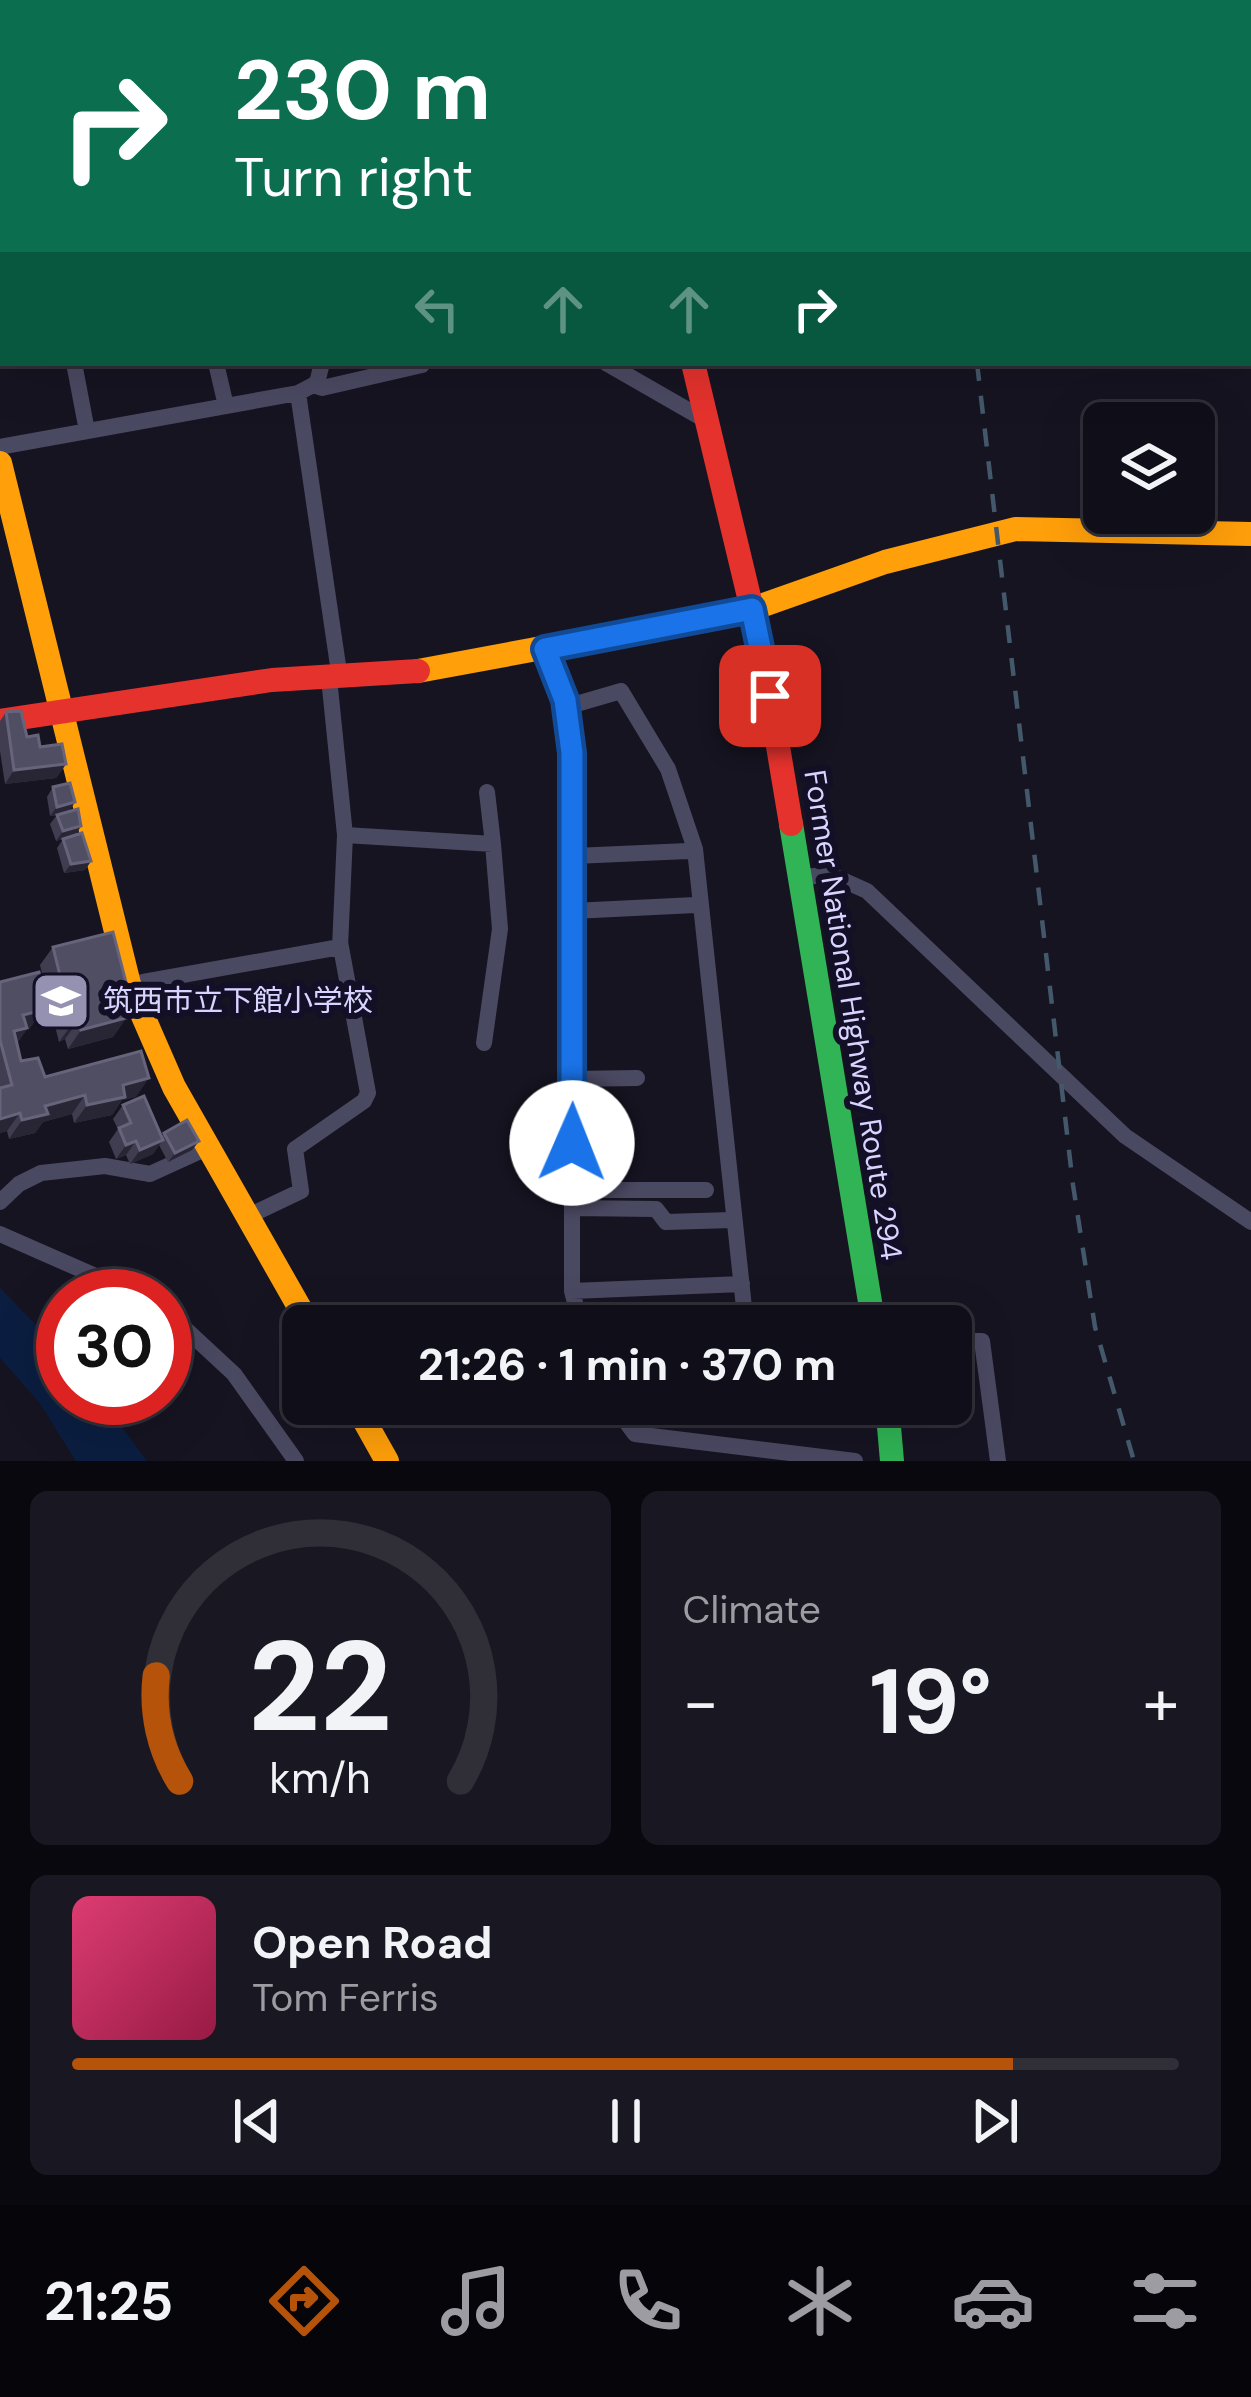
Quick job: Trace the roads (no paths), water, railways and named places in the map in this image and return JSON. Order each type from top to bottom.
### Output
[{"type":"street","points":[[75,366],[87,431]]},
{"type":"street","points":[[217,366],[226,406]]},
{"type":"street","points":[[143,982],[340,947],[345,835],[305,389],[320,366]]},
{"type":"street","points":[[0,447],[418,366]]},
{"type":"street","points":[[611,366],[707,421]]},
{"type":"street","name":"Former National Highway Route 294","points":[[694,366],[752,609],[871,1305]]},
{"type":"street","points":[[0,463],[129,984],[206,1148],[298,1305]]},
{"type":"street","points":[[0,721],[272,680],[398,675],[545,649],[752,609],[885,562],[1016,529],[1251,534]]},
{"type":"street","points":[[545,649],[566,706],[574,856],[576,1305]]},
{"type":"street","points":[[566,706],[621,691],[668,769],[695,849],[711,962],[732,1220],[744,1305]]},
{"type":"street","points":[[484,1042],[500,929],[488,792]]},
{"type":"street","points":[[345,835],[493,844]]},
{"type":"street","points":[[574,856],[688,851]]},
{"type":"street","points":[[800,878],[829,874],[867,892],[1125,1136],[1251,1222]]},
{"type":"street","points":[[573,911],[695,905]]},
{"type":"street","points":[[257,1212],[301,1192],[296,1149],[364,1101],[368,1093],[340,942]]},
{"type":"street","points":[[573,1079],[637,1078]]},
{"type":"street","points":[[0,1202],[41,1173],[105,1166],[150,1174],[206,1148]]},
{"type":"street","points":[[592,1162],[592,1190]]},
{"type":"street","points":[[526,1174],[572,1191],[656,1209],[666,1222],[732,1220]]},
{"type":"street","points":[[572,1191],[706,1190]]},
{"type":"street","points":[[0,1234],[80,1269]]},
{"type":"street","points":[[572,1291],[742,1284]]},
{"type":"street","points":[[192,1335],[234,1375],[296,1461]]},
{"type":"street","points":[[972,1341],[982,1341],[998,1461]]},
{"type":"street","points":[[367,1425],[387,1461]]},
{"type":"street","points":[[628,1425],[635,1434],[855,1461]]},
{"type":"street","points":[[889,1425],[892,1461]]},
{"type":"water","points":[[0,1288],[36,1325],[36,1399],[0,1358]]},
{"type":"water","points":[[53,1425],[120,1425],[147,1461],[76,1461]]},
{"type":"railway","points":[[977,366],[1073,1185],[1095,1327],[1134,1461]]},
{"type":"place","name":"筑西市立下館小学校","points":[[61,1001]]}]
